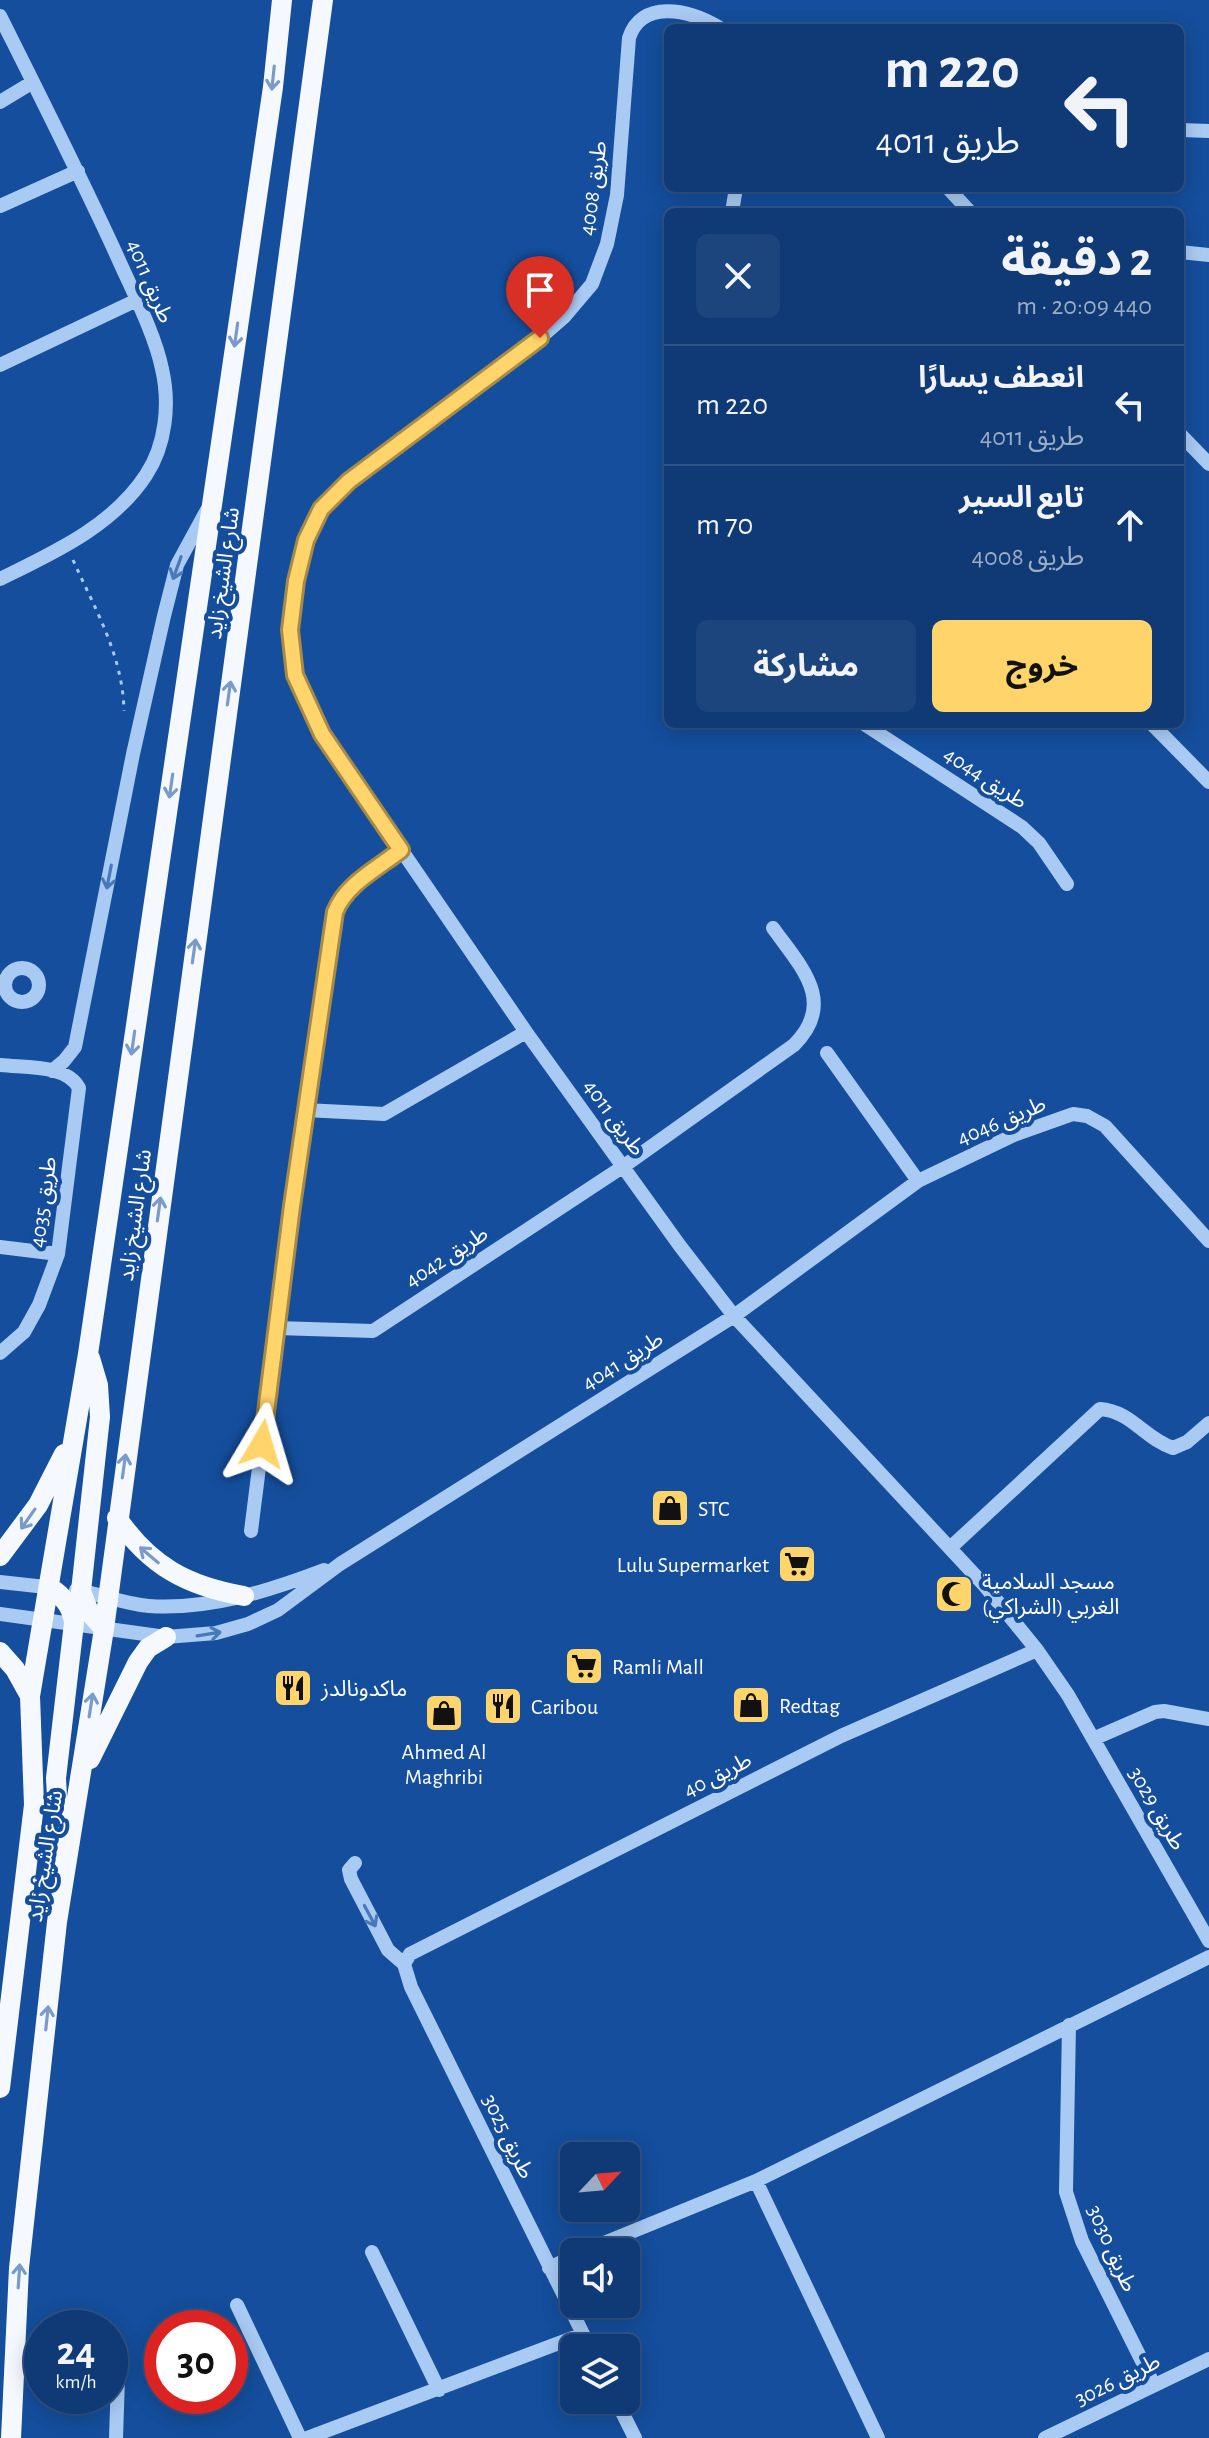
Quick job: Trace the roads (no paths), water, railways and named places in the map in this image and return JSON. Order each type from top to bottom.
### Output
[{"type":"main road","name":"شارع الشيخ زايد","points":[[0,2088],[34,1805],[30,1696],[88,1354],[273,87],[282,0]]},
{"type":"main road","name":"شارع الشيخ زايد","points":[[11,2438],[19,2268],[63,1886],[104,1629],[323,0]]},
{"type":"main road","points":[[88,1354],[98,1385],[100,1417],[81,1591],[89,1612],[104,1629]]},
{"type":"main road","points":[[0,1556],[48,1488],[75,1429]]},
{"type":"main road","points":[[117,1518],[148,1557],[166,1569],[203,1586],[244,1596]]},
{"type":"main road","points":[[49,1587],[64,1598],[73,1614],[74,1623],[56,1778],[63,1886]]},
{"type":"main road","points":[[80,1780],[138,1662],[148,1648],[166,1637]]},
{"type":"main road","points":[[0,1652],[15,1669],[30,1696]]},
{"type":"street","points":[[649,4],[675,4],[712,24]]},
{"type":"street","name":"طريق 4008","points":[[295,675],[290,630],[296,581],[306,540],[321,509],[349,481],[526,350],[564,317],[592,284],[607,244],[617,195],[629,38],[633,23],[649,4]]},
{"type":"street","name":"طريق 4011","points":[[0,16],[78,171],[137,300],[162,367],[166,403],[162,439],[148,472],[126,501],[67,546],[0,579]]},
{"type":"street","points":[[0,102],[33,82]]},
{"type":"street","points":[[1184,130],[1209,131]]},
{"type":"street","points":[[0,206],[78,171]]},
{"type":"street","points":[[952,192],[966,208]]},
{"type":"street","points":[[1184,252],[1209,255]]},
{"type":"street","points":[[0,365],[137,300]]},
{"type":"street","points":[[1184,438],[1209,464]]},
{"type":"street","points":[[0,1065],[52,1071],[75,1047],[133,754],[177,565],[213,499]]},
{"type":"street","name":"طريق 4011","points":[[295,675],[322,734],[526,1032],[680,1246],[734,1316],[985,1586],[1037,1650],[1093,1739]]},
{"type":"street","name":"طريق 4044","points":[[870,728],[1022,827],[1039,843],[1067,884]]},
{"type":"street","points":[[1156,728],[1209,782]]},
{"type":"street","points":[[251,1531],[305,1110],[339,903],[351,888],[401,850]]},
{"type":"street","name":"طريق 4042","points":[[277,1328],[373,1331],[624,1166],[794,1045],[810,1023],[814,995],[810,982],[773,928]]},
{"type":"street","points":[[0,967],[20,968]]},
{"type":"street","points":[[305,1110],[384,1114],[526,1032]]},
{"type":"street","points":[[827,1053],[918,1181]]},
{"type":"street","name":"طريق 4035","points":[[0,1353],[24,1332],[39,1305],[58,1254],[79,1088],[68,1074],[52,1071]]},
{"type":"street","name":"طريق 4046","points":[[918,1181],[1014,1135],[1073,1114],[1087,1116],[1105,1126],[1209,1241]]},
{"type":"street","name":"طريق 4041","points":[[0,1614],[166,1637],[216,1633],[248,1624],[278,1610],[340,1564],[734,1316],[918,1181]]},
{"type":"street","points":[[0,1247],[58,1254]]},
{"type":"street","points":[[950,1548],[1100,1409],[1113,1410],[1129,1418],[1159,1443],[1173,1448],[1187,1442],[1209,1423]]},
{"type":"street","name":"طريق 4041","points":[[0,1582],[81,1591],[108,1599],[161,1606],[244,1596],[340,1564]]},
{"type":"street","name":"طريق 40","points":[[404,1964],[410,1954],[421,1947],[841,1736],[1037,1650]]},
{"type":"street","points":[[1093,1739],[1155,1712],[1209,1719]]},
{"type":"street","name":"طريق 3029","points":[[1093,1739],[1209,1941]]},
{"type":"street","name":"طريق 3025","points":[[355,1863],[349,1875],[388,1950],[404,1964],[411,1987],[582,2334]]},
{"type":"street","points":[[616,2238],[756,2181],[1209,1957]]},
{"type":"street","name":"طريق 3030","points":[[1069,2025],[1066,2192],[1082,2241],[1154,2385]]},
{"type":"street","points":[[756,2181],[878,2438]]},
{"type":"street","points":[[372,2252],[439,2390]]},
{"type":"street","points":[[549,2268],[560,2263]]},
{"type":"street","points":[[237,2305],[300,2438]]},
{"type":"street","points":[[307,2438],[560,2350]]},
{"type":"street","name":"طريق 3026","points":[[1045,2438],[1209,2359]]},
{"type":"street","points":[[116,2438],[117,2414]]},
{"type":"street","points":[[623,2414],[635,2438]]},
{"type":"place","name":"STC","points":[[670,1508]]},
{"type":"place","name":"Lulu Supermarket","points":[[797,1564]]},
{"type":"place","name":"مسجد السلامية الغربي (الشراكي)","points":[[954,1594]]},
{"type":"place","name":"Ramli Mall","points":[[584,1666]]},
{"type":"place","name":"ماكدونالدز","points":[[293,1688]]},
{"type":"place","name":"Redtag","points":[[751,1705]]},
{"type":"place","name":"Caribou","points":[[503,1706]]},
{"type":"place","name":"Ahmed Al Maghribi","points":[[444,1713]]}]
